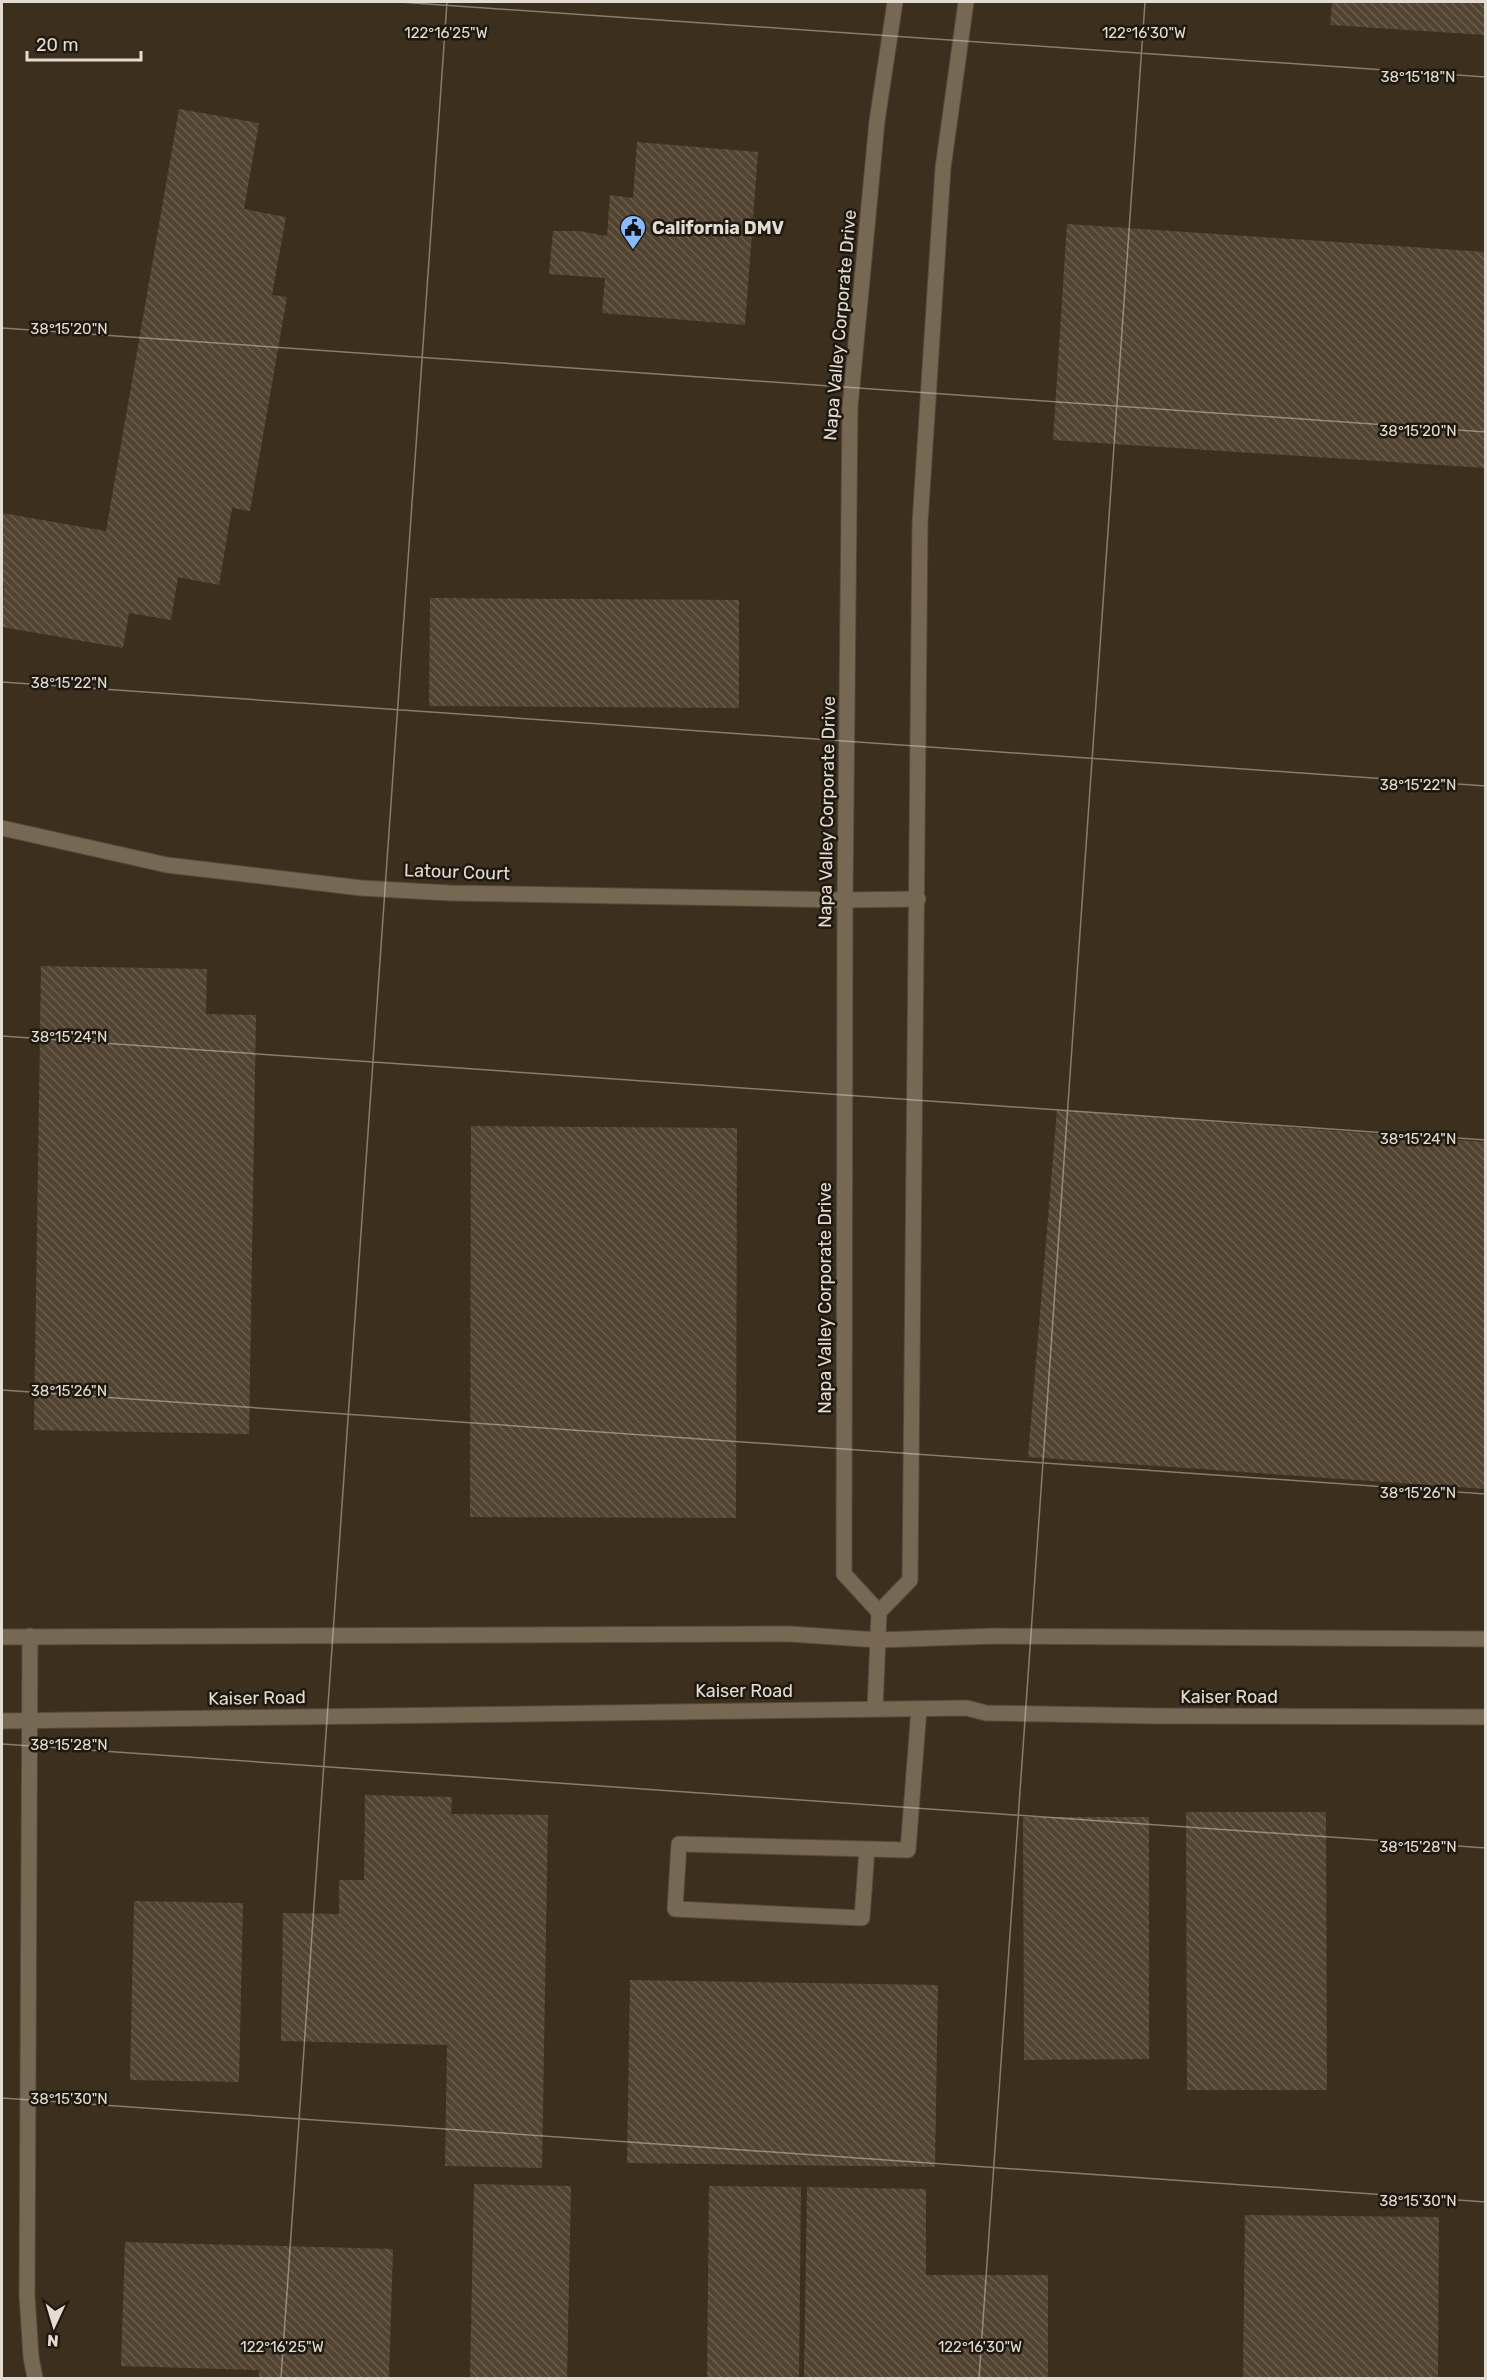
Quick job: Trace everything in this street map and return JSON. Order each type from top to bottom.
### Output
[{"type":"street","name":"Napa Valley Corporate Drive","points":[[879,1612],[844,1574],[845,900],[850,407],[878,121],[895,2]]},
{"type":"street","points":[[875,1709],[879,1612],[910,1580],[920,523],[942,168],[966,2]]},
{"type":"street","name":"Latour Court","points":[[2,828],[167,865],[361,888],[450,893],[845,900],[918,899]]},
{"type":"street","points":[[2,1636],[790,1634],[878,1640],[995,1636],[1485,1639]]},
{"type":"street","points":[[30,1636],[27,2295],[31,2357],[35,2379]]},
{"type":"street","name":"Kaiser Road","points":[[2,1721],[875,1709],[1145,1716],[1485,1717]]},
{"type":"street","points":[[867,1849],[862,1918],[675,1909],[679,1844],[908,1850],[919,1709]]},
{"type":"building","points":[[1332,2],[1486,2],[1486,35],[1330,25]]},
{"type":"building","points":[[179,109],[259,123],[244,209],[286,217],[272,295],[287,297],[250,511],[232,508],[219,585],[178,577],[171,620],[129,613],[123,648],[2,627],[4,586],[2,585],[2,513],[106,531]]},
{"type":"building","points":[[637,142],[758,152],[745,325],[602,313],[605,278],[549,274],[553,231],[579,231],[607,236],[610,195],[633,198]]},
{"type":"building","points":[[1067,224],[1486,252],[1486,468],[1053,440]]},
{"type":"building","points":[[430,598],[739,600],[739,708],[429,706]]},
{"type":"building","points":[[41,966],[207,969],[206,1014],[256,1015],[249,1434],[34,1430]]},
{"type":"building","points":[[1057,1110],[1486,1142],[1486,1489],[1028,1457]]},
{"type":"building","points":[[471,1126],[737,1128],[736,1518],[470,1517]]},
{"type":"building","points":[[365,1795],[452,1797],[451,1814],[548,1815],[542,2168],[445,2166],[447,2045],[281,2041],[283,1913],[339,1914],[339,1880],[364,1880]]},
{"type":"building","points":[[1186,1812],[1326,1812],[1327,2090],[1187,2090]]},
{"type":"building","points":[[1023,1817],[1149,1817],[1149,2059],[1024,2060]]},
{"type":"building","points":[[134,1901],[243,1903],[239,2082],[130,2080]]},
{"type":"building","points":[[630,1980],[938,1985],[935,2167],[627,2163]]},
{"type":"building","points":[[474,2184],[571,2186],[567,2378],[470,2378]]},
{"type":"building","points":[[709,2186],[801,2187],[799,2378],[707,2378]]},
{"type":"building","points":[[807,2187],[926,2189],[926,2275],[1048,2275],[1048,2378],[804,2378]]},
{"type":"building","points":[[1245,2215],[1439,2217],[1438,2378],[1243,2378]]},
{"type":"building","points":[[125,2242],[393,2249],[389,2378],[259,2378],[259,2370],[121,2366]]},
{"type":"place","name":"California DMV","points":[[633,251]]}]
